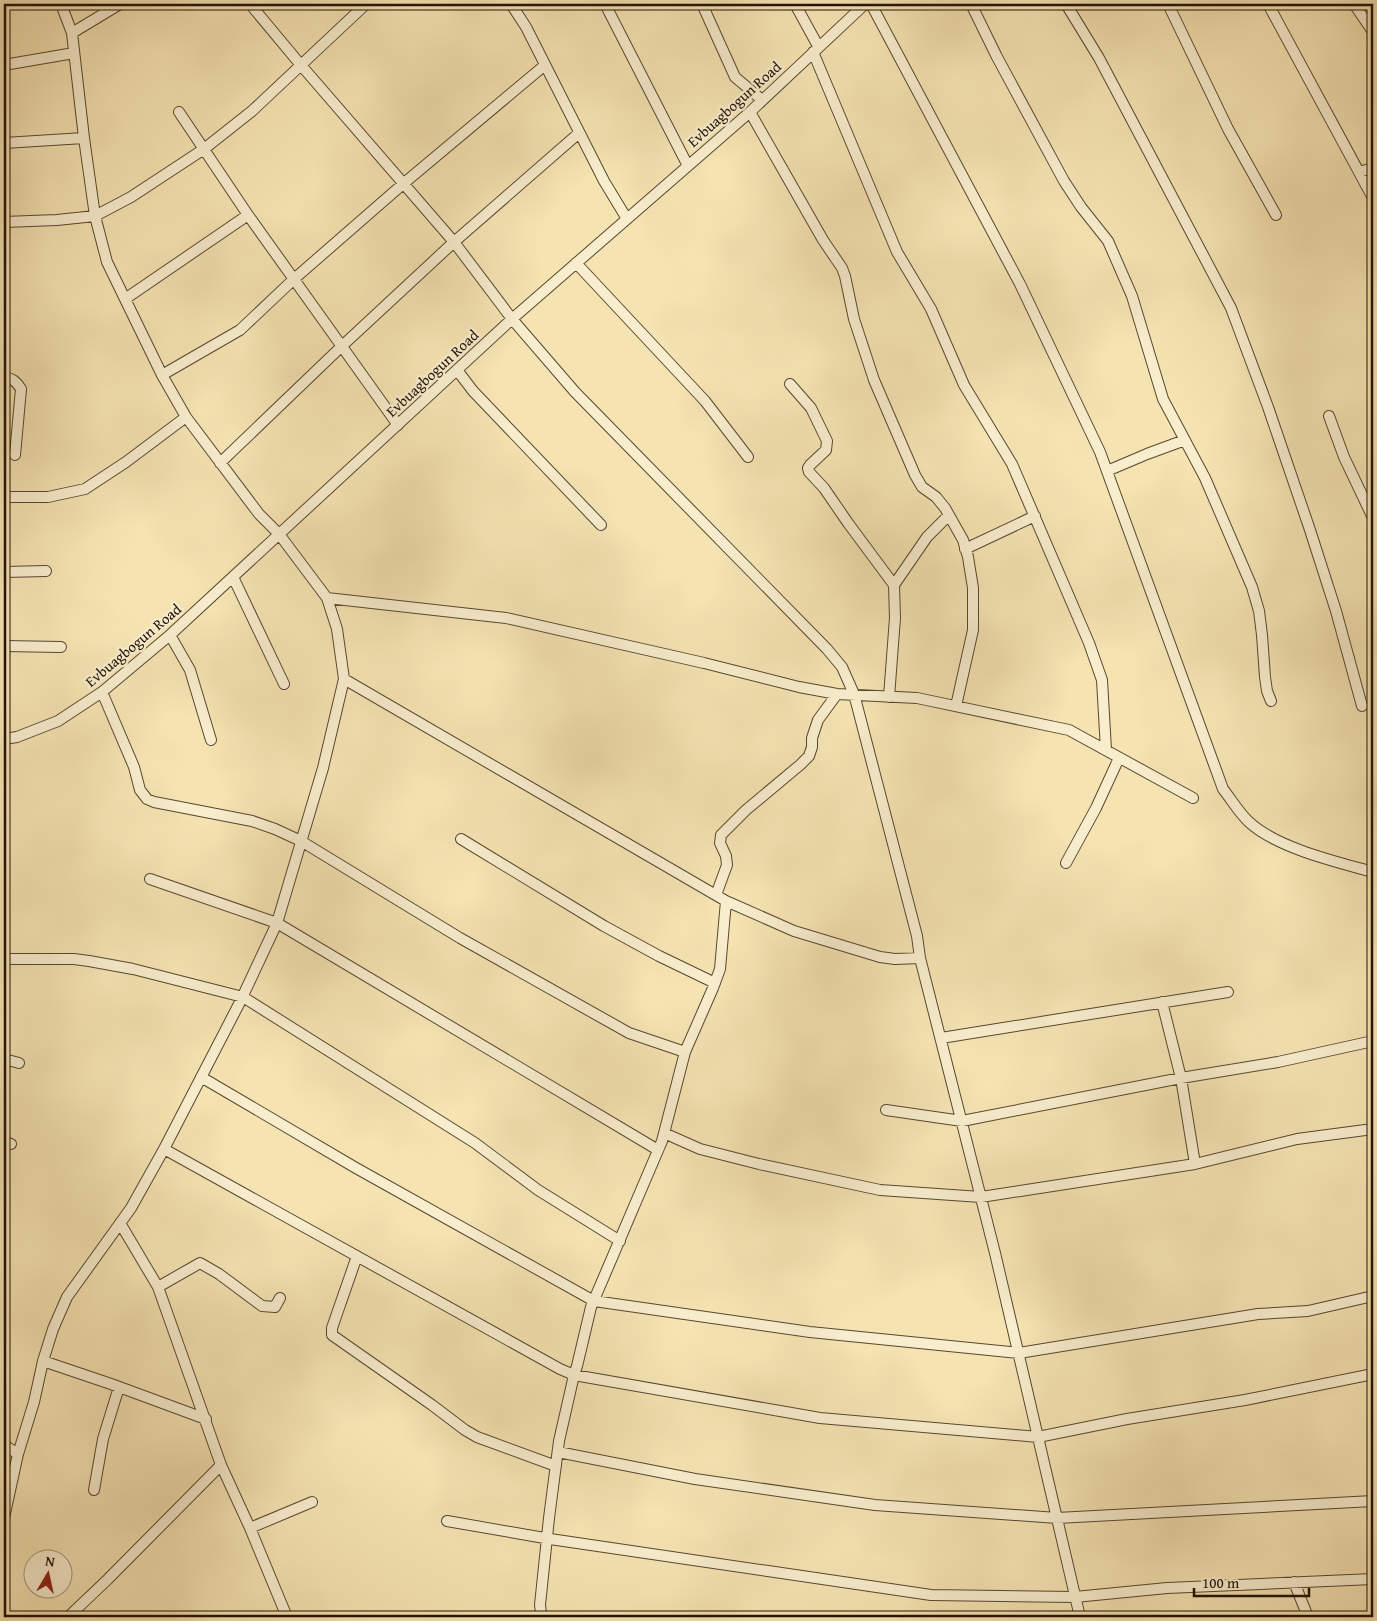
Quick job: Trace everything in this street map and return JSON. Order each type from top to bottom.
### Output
[{"type":"street","points":[[4,1518],[18,1454],[34,1402],[42,1361],[53,1329],[68,1297],[131,1208],[164,1149],[243,998],[277,923],[323,768],[344,679],[337,629],[327,598],[279,534],[258,514],[186,417],[162,375],[107,262],[95,216],[72,33],[61,4]]},
{"type":"street","points":[[72,33],[120,4]]},
{"type":"street","points":[[250,4],[454,242],[512,319],[576,392],[827,649],[842,667],[854,694],[917,936],[920,958],[981,1197],[1080,1617]]},
{"type":"street","points":[[4,222],[95,216],[131,197],[204,149],[252,111],[366,4]]},
{"type":"street","points":[[511,4],[526,27],[604,181],[628,219]]},
{"type":"street","points":[[605,4],[688,166]]},
{"type":"street","points":[[702,4],[735,77],[762,100]]},
{"type":"street","points":[[795,4],[816,49],[897,252],[931,309],[964,385],[1012,464],[1089,643],[1102,680],[1106,750]]},
{"type":"street","name":"Evbuagbogun Road","points":[[4,739],[17,737],[58,721],[102,692],[170,635],[512,319],[750,112],[865,4]]},
{"type":"street","points":[[871,4],[1020,284],[1100,452],[1223,789],[1248,821],[1273,839],[1319,856],[1373,872]]},
{"type":"street","points":[[970,4],[1064,181],[1080,208],[1108,241],[1132,296],[1163,399],[1205,478],[1252,587],[1259,611],[1265,677],[1271,701]]},
{"type":"street","points":[[1066,4],[1099,58],[1231,308],[1268,407],[1310,530],[1336,611],[1362,706]]},
{"type":"street","points":[[1168,4],[1228,129],[1276,216]]},
{"type":"street","points":[[1268,4],[1373,198]]},
{"type":"street","points":[[1354,4],[1373,32]]},
{"type":"street","points":[[4,64],[74,53]]},
{"type":"street","points":[[162,375],[240,330],[294,279],[403,184],[545,65]]},
{"type":"street","points":[[179,112],[248,215],[398,425]]},
{"type":"street","points":[[750,112],[823,240],[842,268],[854,319],[874,380],[915,475],[922,487],[936,498],[949,515],[963,540],[974,588],[973,630],[956,706]]},
{"type":"street","points":[[220,463],[454,242],[579,133]]},
{"type":"street","points":[[4,143],[84,138]]},
{"type":"street","points":[[1359,172],[1373,168]]},
{"type":"street","points":[[125,299],[248,215]]},
{"type":"street","points":[[576,263],[705,401],[748,458]]},
{"type":"street","points":[[457,370],[473,391],[601,525]]},
{"type":"street","points":[[4,377],[13,379],[21,389],[15,454]]},
{"type":"street","points":[[790,384],[811,408],[827,441],[826,450],[810,465],[808,468],[809,472],[824,488],[894,585],[895,618],[889,697]]},
{"type":"street","points":[[1329,416],[1344,457],[1373,518]]},
{"type":"street","points":[[4,497],[48,497],[86,489],[186,417]]},
{"type":"street","points":[[1107,471],[1185,440]]},
{"type":"street","points":[[894,585],[927,537],[949,515]]},
{"type":"street","points":[[965,549],[1035,516]]},
{"type":"street","points":[[4,572],[46,571]]},
{"type":"street","points":[[233,577],[284,684]]},
{"type":"street","points":[[327,598],[506,618],[704,663],[799,687],[837,694],[917,698],[1068,730],[1193,798]]},
{"type":"street","points":[[170,635],[190,670],[211,740]]},
{"type":"street","points":[[4,646],[61,647]]},
{"type":"street","points":[[344,679],[726,901],[794,931],[880,957],[895,960],[920,958]]},
{"type":"street","points":[[102,692],[134,767],[140,790],[148,799],[154,802],[252,821],[276,829],[301,841],[460,938],[630,1033],[685,1052]]},
{"type":"street","points":[[716,895],[727,861],[720,844],[721,835],[746,810],[809,756],[818,720],[837,694]]},
{"type":"street","points":[[1066,863],[1096,808],[1119,758]]},
{"type":"street","points":[[461,839],[604,926],[659,956],[715,983]]},
{"type":"street","points":[[150,880],[277,923],[658,1150]]},
{"type":"street","points":[[543,1617],[540,1605],[556,1466],[574,1375],[594,1301],[658,1150],[685,1052],[720,969],[726,901]]},
{"type":"street","points":[[4,958],[74,959],[133,968],[243,998],[475,1143],[538,1190],[620,1241]]},
{"type":"street","points":[[941,1038],[1228,992]]},
{"type":"street","points":[[1162,1002],[1181,1078],[1194,1164]]},
{"type":"street","points":[[886,1110],[962,1121],[1181,1078],[1278,1062],[1373,1041]]},
{"type":"street","points":[[4,1059],[19,1063]]},
{"type":"street","points":[[201,1077],[356,1168],[594,1301],[810,1332],[1018,1353],[1258,1314],[1308,1311],[1373,1296]]},
{"type":"street","points":[[664,1133],[700,1149],[880,1190],[981,1197],[1194,1164],[1297,1139],[1373,1130]]},
{"type":"street","points":[[164,1149],[560,1369],[574,1375],[820,1418],[1038,1437],[1127,1419],[1245,1400],[1373,1374]]},
{"type":"street","points":[[120,1222],[158,1287],[221,1465],[288,1617]]},
{"type":"street","points":[[357,1256],[332,1328],[332,1335],[465,1430],[477,1437],[556,1466]]},
{"type":"street","points":[[158,1287],[200,1263],[219,1274],[262,1306],[275,1307],[280,1298]]},
{"type":"street","points":[[42,1361],[119,1387],[206,1420]]},
{"type":"street","points":[[94,1490],[104,1439],[119,1387]]},
{"type":"street","points":[[4,1445],[18,1454]]},
{"type":"street","points":[[558,1452],[695,1479],[875,1505],[1057,1518],[1373,1501]]},
{"type":"street","points":[[68,1617],[221,1465]]},
{"type":"street","points":[[250,1528],[312,1502]]},
{"type":"street","points":[[447,1521],[547,1539],[931,1595],[1075,1597],[1167,1588],[1373,1579]]},
{"type":"street","points":[[1294,1582],[1308,1617]]}]
